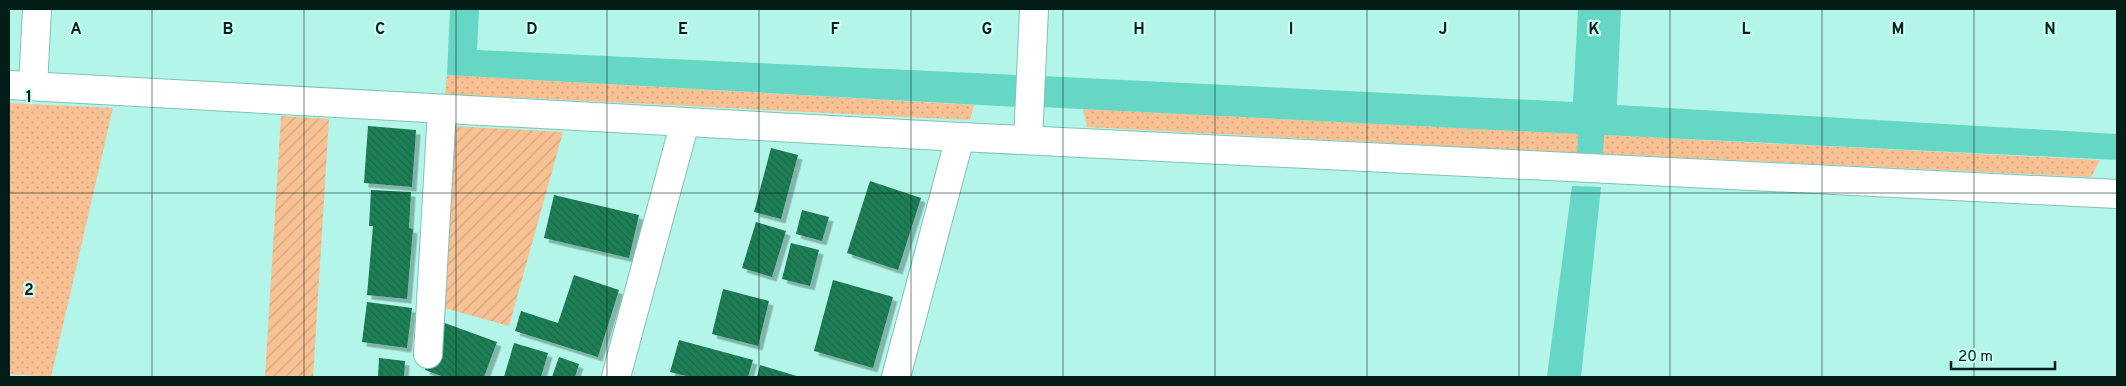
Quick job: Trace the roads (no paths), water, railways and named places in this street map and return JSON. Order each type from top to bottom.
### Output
[{"type":"street","points":[[37,9],[21,85],[960,137],[2117,194]]},
{"type":"street","points":[[1028,140],[1034,9]]},
{"type":"street","points":[[428,354],[442,109]]},
{"type":"street","points":[[616,377],[685,122]]},
{"type":"street","points":[[896,377],[960,137]]}]
